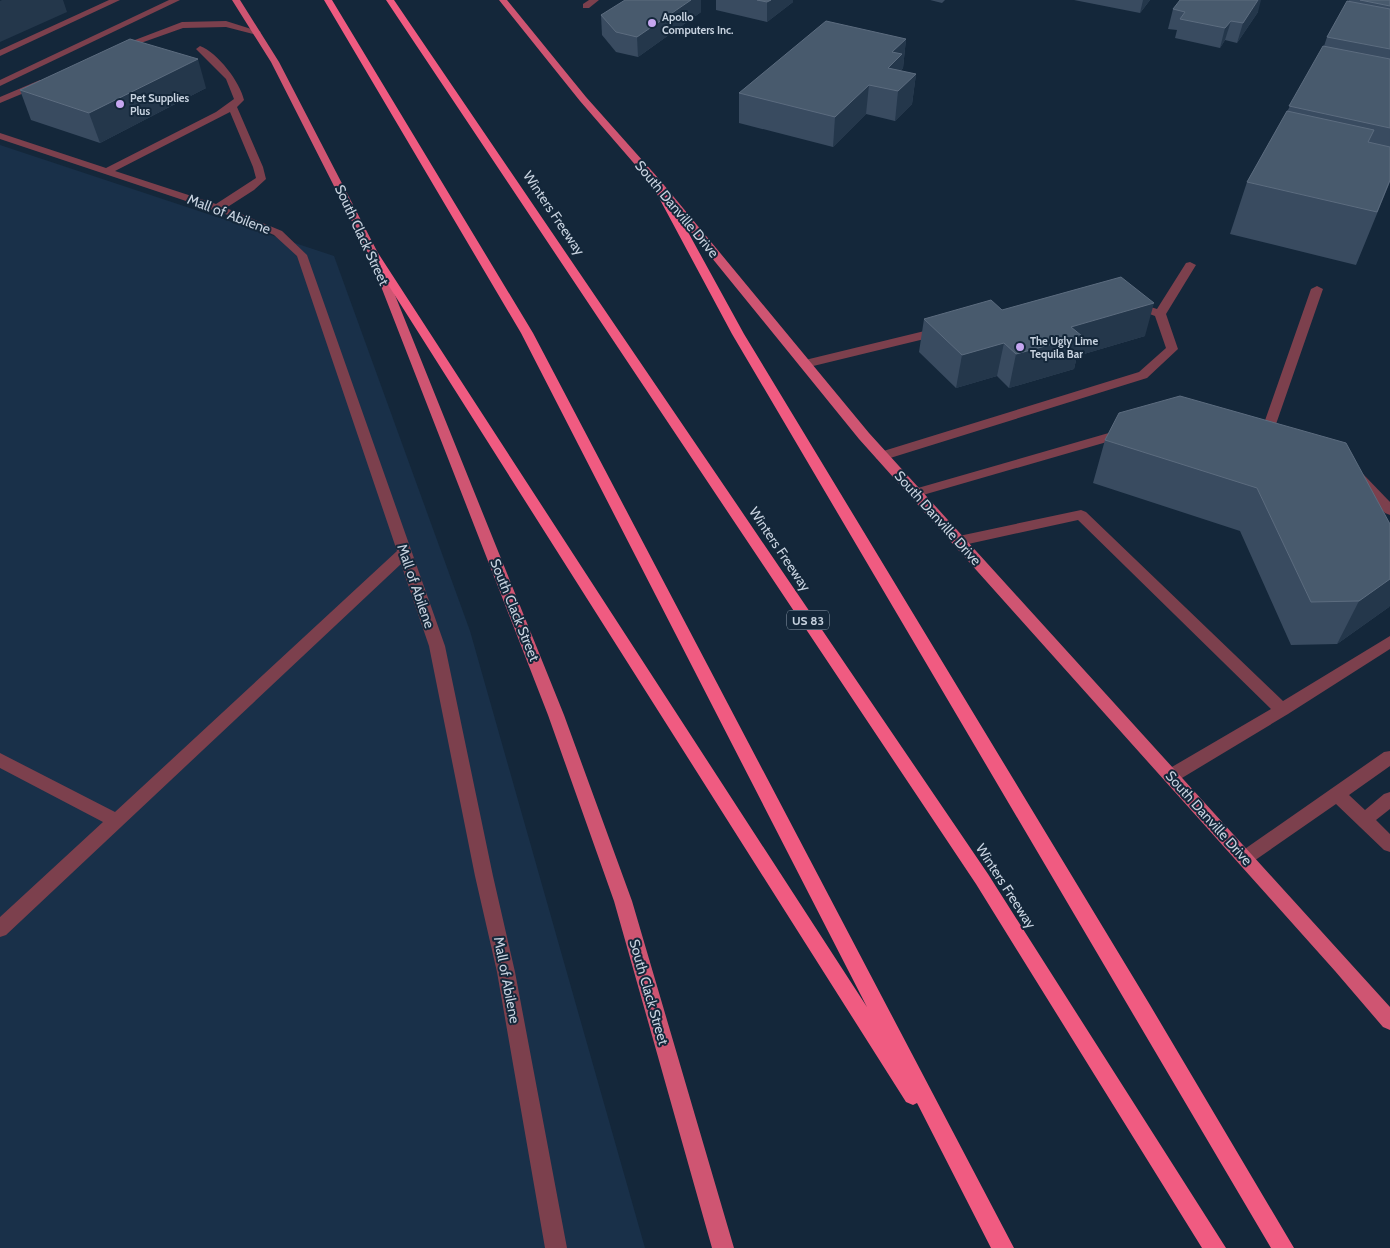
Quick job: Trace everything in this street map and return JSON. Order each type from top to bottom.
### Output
[{"type":"highway","points":[[328,0],[527,333],[1003,1248]]},
{"type":"highway","name":"Winters Freeway","points":[[390,0],[982,879],[1215,1248]]},
{"type":"highway","points":[[654,181],[738,334],[1143,1010],[1283,1248]]},
{"type":"highway","points":[[373,252],[964,1175]]},
{"type":"main road","name":"South Clack Street","points":[[236,0],[275,62],[373,252],[556,715],[623,901],[723,1248]]},
{"type":"main road","name":"South Danville Drive","points":[[503,0],[583,99],[654,181],[882,456],[1342,965],[1390,1021]]},
{"type":"lane","points":[[0,52],[116,0]]},
{"type":"lane","points":[[0,84],[176,0]]},
{"type":"lane","points":[[586,6],[595,0]]},
{"type":"lane","points":[[107,53],[182,25],[226,24],[257,32]]},
{"type":"lane","points":[[107,171],[232,107],[239,100],[238,90],[228,76],[200,49]]},
{"type":"lane","points":[[0,100],[46,78],[29,70]]},
{"type":"lane","points":[[218,208],[250,188],[260,179],[258,167],[232,107]]},
{"type":"lane","name":"Mall of Abilene","points":[[0,136],[242,216],[278,233],[302,255],[437,646],[484,876],[506,972],[556,1248]]},
{"type":"lane","points":[[1160,314],[1190,265]]},
{"type":"lane","points":[[1296,435],[1264,428],[1317,289]]},
{"type":"lane","points":[[1118,298],[1160,314]]},
{"type":"lane","points":[[882,456],[1143,374],[1172,349],[1160,314]]},
{"type":"lane","points":[[805,364],[948,329]]},
{"type":"lane","points":[[916,493],[1139,428]]},
{"type":"lane","points":[[1351,469],[1390,510]]},
{"type":"lane","points":[[959,541],[1081,515],[1282,710]]},
{"type":"lane","points":[[0,929],[404,553]]},
{"type":"lane","points":[[1171,776],[1282,710],[1390,642]]},
{"type":"lane","points":[[1245,858],[1390,757]]},
{"type":"lane","points":[[0,760],[117,821]]},
{"type":"lane","points":[[1337,794],[1390,845]]},
{"type":"lane","points":[[1364,820],[1390,799]]},
{"type":"shaded area","points":[[0,145],[334,256],[470,631],[645,1248],[0,1248]]},
{"type":"building","points":[[625,0],[691,0],[637,37],[616,32],[601,15]]},
{"type":"building","points":[[1180,0],[1258,0],[1243,23],[1231,21],[1225,28],[1180,19],[1185,12],[1173,9]]},
{"type":"building","points":[[1360,0],[1390,0],[1390,6]]},
{"type":"building","points":[[1347,1],[1390,9],[1390,49],[1327,37]]},
{"type":"building","points":[[826,21],[906,39],[892,52],[902,54],[888,68],[916,74],[898,91],[869,85],[835,117],[739,93]]},
{"type":"building","points":[[130,39],[198,59],[89,113],[20,90]]},
{"type":"building","points":[[1323,46],[1390,59],[1390,128],[1289,106]]},
{"type":"building","points":[[1287,111],[1374,130],[1368,142],[1390,147],[1390,180],[1377,212],[1247,182]]},
{"type":"building","points":[[1121,277],[1154,303],[1071,327],[1082,336],[1016,354],[1004,343],[962,355],[924,319],[991,300],[1002,310]]},
{"type":"building","points":[[1180,396],[1346,443],[1390,524],[1390,579],[1359,601],[1311,602],[1257,488],[1105,440],[1119,413]]},
{"type":"place","name":"Apollo Computers Inc.","points":[[652,23]]},
{"type":"place","name":"Pet Supplies Plus","points":[[120,104]]},
{"type":"place","name":"The Ugly Lime Tequila Bar","points":[[1020,347]]}]
